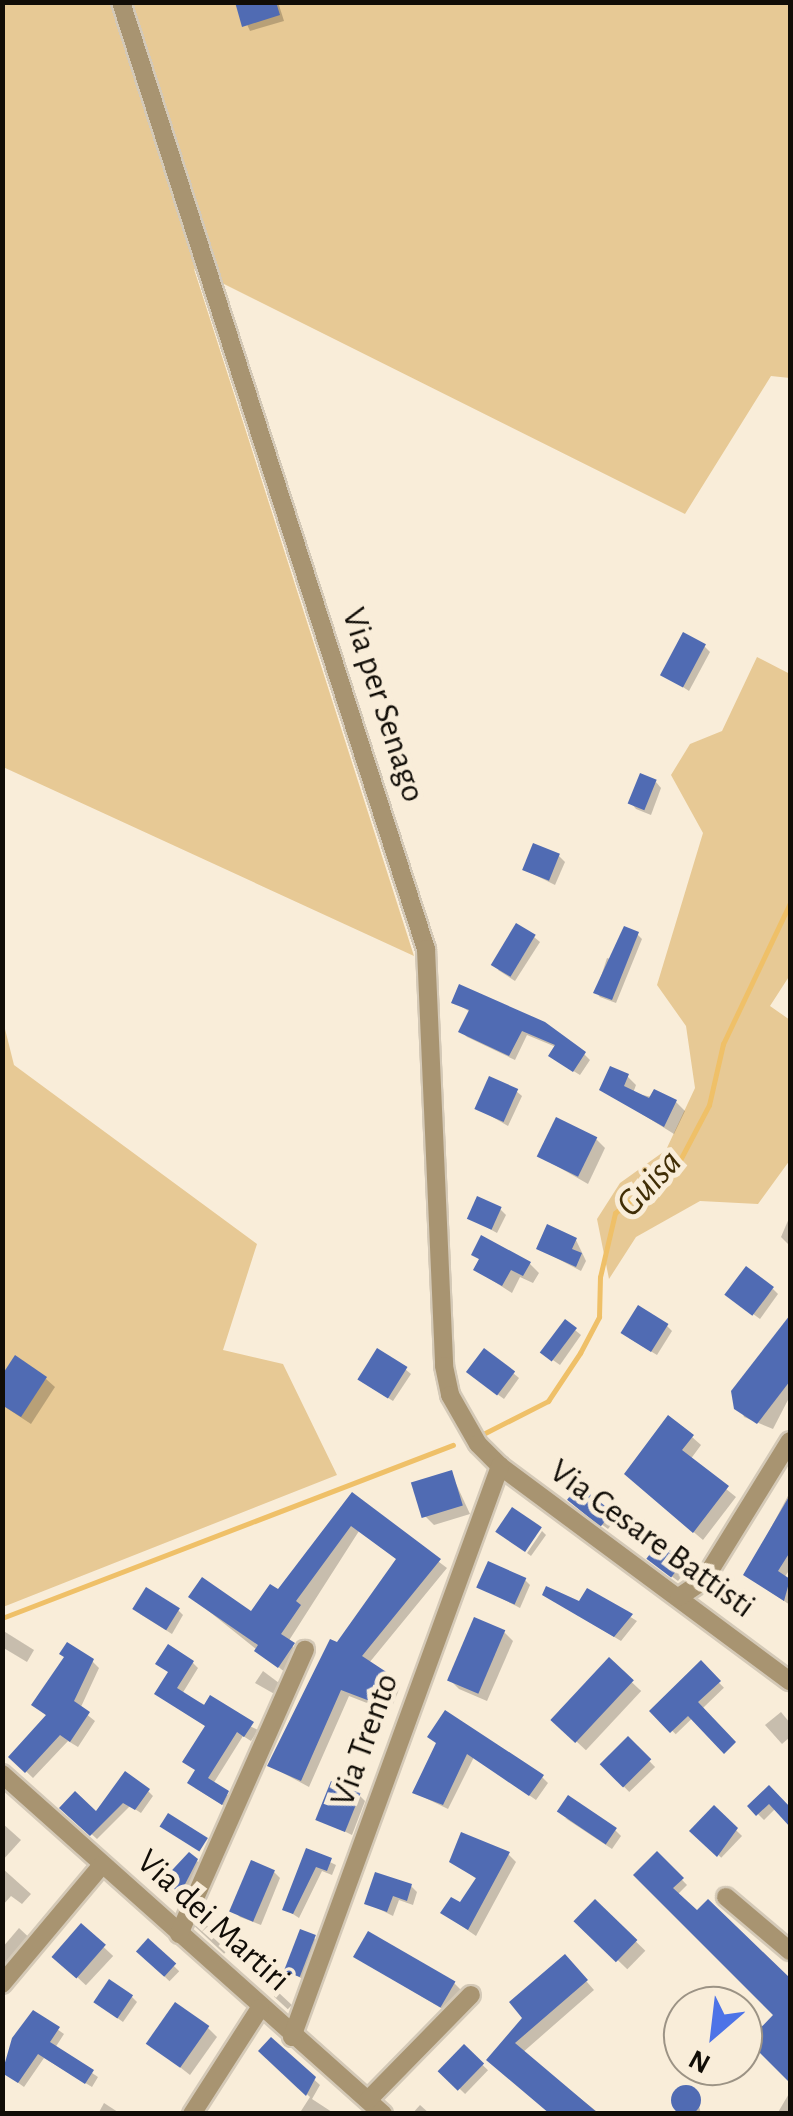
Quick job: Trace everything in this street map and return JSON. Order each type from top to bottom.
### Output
[{"type":"street","name":"Via per Senago","points":[[121,2],[422,932],[434,1036],[444,1366],[450,1395],[478,1444]]},
{"type":"street","points":[[679,1597],[704,1580],[790,1441]]},
{"type":"street","name":"Via Cesare Battisti","points":[[478,1444],[500,1466],[665,1593],[679,1597],[790,1681]]},
{"type":"street","name":"Via Trento","points":[[292,2036],[500,1466]]},
{"type":"street","points":[[179,1934],[305,1650]]},
{"type":"street","name":"Via dei Martiri","points":[[2,1774],[383,2114]]},
{"type":"street","points":[[2,1984],[102,1865]]},
{"type":"street","points":[[726,1897],[790,1951]]},
{"type":"street","points":[[368,2100],[471,1996]]},
{"type":"street","points":[[192,2114],[260,2008]]},
{"type":"shaded area","points":[[3,3],[790,3],[790,378],[771,376],[685,514],[194,269],[414,956],[3,767]]},
{"type":"shaded area","points":[[757,657],[790,674],[790,975],[770,1006],[790,1020],[790,1160],[758,1204],[700,1201],[636,1237],[609,1279],[597,1219],[620,1183],[666,1150],[695,1088],[686,1026],[657,985],[703,833],[671,775],[690,744],[722,731]]},
{"type":"shaded area","points":[[2,1017],[14,1065],[257,1244],[223,1350],[283,1364],[337,1475],[3,1607]]},
{"type":"building","points":[[235,2],[276,2],[280,15],[242,27]]},
{"type":"building","points":[[683,632],[706,644],[683,687],[660,675]]},
{"type":"building","points":[[640,773],[657,780],[644,810],[628,804]]},
{"type":"building","points":[[533,843],[560,854],[549,881],[522,870]]},
{"type":"building","points":[[516,923],[536,935],[510,977],[491,965]]},
{"type":"building","points":[[624,926],[639,932],[612,1000],[593,993]]},
{"type":"building","points":[[459,984],[545,1022],[586,1052],[573,1072],[548,1056],[555,1045],[522,1031],[509,1056],[458,1032],[469,1010],[451,1003]]},
{"type":"building","points":[[610,1066],[629,1074],[624,1086],[649,1098],[654,1089],[677,1100],[664,1127],[599,1090]]},
{"type":"building","points":[[489,1076],[518,1089],[504,1122],[474,1109]]},
{"type":"building","points":[[556,1117],[597,1137],[578,1177],[537,1157]]},
{"type":"building","points":[[477,1196],[502,1207],[491,1230],[467,1219]]},
{"type":"building","points":[[547,1224],[577,1238],[572,1249],[582,1253],[576,1267],[536,1249]]},
{"type":"building","points":[[481,1235],[531,1262],[523,1276],[511,1270],[502,1286],[473,1270],[479,1259],[471,1255]]},
{"type":"building","points":[[746,1266],[774,1287],[752,1316],[724,1295]]},
{"type":"building","points":[[638,1305],[669,1324],[651,1352],[621,1333]]},
{"type":"building","points":[[790,1315],[790,1381],[757,1424],[734,1409],[731,1391]]},
{"type":"building","points":[[565,1319],[577,1328],[552,1362],[540,1353]]},
{"type":"building","points":[[377,1348],[408,1367],[388,1398],[357,1379]]},
{"type":"building","points":[[484,1348],[515,1371],[497,1395],[466,1372]]},
{"type":"building","points":[[15,1355],[47,1377],[21,1417],[2,1405],[2,1375]]},
{"type":"building","points":[[668,1415],[694,1435],[682,1450],[729,1486],[693,1533],[624,1474]]},
{"type":"building","points":[[452,1470],[463,1505],[422,1518],[411,1483]]},
{"type":"building","points":[[579,1485],[612,1512],[600,1527],[567,1500]]},
{"type":"building","points":[[352,1492],[441,1559],[362,1656],[394,1677],[383,1706],[341,1690],[301,1781],[267,1766],[330,1639],[337,1642],[396,1559],[351,1526],[296,1601],[301,1605],[281,1634],[295,1643],[278,1668],[254,1651],[258,1645],[188,1597],[202,1577],[251,1611],[270,1584],[278,1589]]},
{"type":"building","points":[[790,1495],[790,1552],[778,1571],[790,1579],[784,1601],[743,1575]]},
{"type":"building","points":[[512,1507],[542,1527],[525,1552],[495,1532]]},
{"type":"building","points":[[659,1542],[684,1561],[671,1577],[646,1559]]},
{"type":"building","points":[[488,1561],[526,1578],[515,1605],[476,1587]]},
{"type":"building","points":[[546,1586],[579,1601],[587,1588],[633,1614],[614,1637],[542,1595]]},
{"type":"building","points":[[146,1587],[180,1608],[166,1630],[132,1609]]},
{"type":"building","points":[[474,1617],[505,1630],[478,1694],[447,1681]]},
{"type":"building","points":[[67,1642],[94,1659],[74,1701],[90,1712],[70,1742],[60,1735],[25,1773],[8,1757],[46,1715],[31,1705],[64,1657],[59,1654]]},
{"type":"building","points":[[168,1644],[194,1661],[177,1688],[204,1705],[210,1695],[254,1722],[244,1737],[237,1732],[208,1778],[229,1791],[222,1805],[187,1783],[195,1770],[182,1762],[205,1726],[154,1694],[168,1672],[155,1664]]},
{"type":"building","points":[[609,1657],[634,1680],[575,1743],[550,1720]]},
{"type":"building","points":[[701,1660],[721,1681],[698,1702],[736,1742],[724,1754],[688,1716],[670,1733],[649,1711]]},
{"type":"building","points":[[445,1710],[544,1775],[529,1796],[467,1754],[443,1805],[412,1793],[436,1743],[427,1737]]},
{"type":"building","points":[[628,1736],[651,1759],[623,1788],[600,1764]]},
{"type":"building","points":[[125,1771],[150,1789],[135,1810],[123,1803],[90,1836],[59,1808],[75,1791],[96,1811]]},
{"type":"building","points":[[331,1781],[361,1793],[345,1832],[315,1820]]},
{"type":"building","points":[[769,1785],[790,1807],[790,1827],[769,1804],[756,1816],[747,1806]]},
{"type":"building","points":[[568,1795],[617,1828],[606,1845],[557,1812]]},
{"type":"building","points":[[714,1805],[738,1828],[717,1857],[689,1831]]},
{"type":"building","points":[[168,1813],[208,1838],[199,1851],[160,1827]]},
{"type":"building","points":[[461,1832],[510,1852],[468,1930],[440,1913],[451,1897],[460,1902],[476,1878],[449,1862]]},
{"type":"building","points":[[306,1848],[332,1858],[327,1871],[316,1867],[293,1914],[282,1910]]},
{"type":"building","points":[[657,1851],[684,1878],[673,1888],[697,1910],[708,1899],[790,1978],[790,2083],[763,2056],[763,2025],[773,2015],[763,2005],[763,1986],[744,1986],[633,1875]]},
{"type":"building","points":[[189,1852],[198,1859],[181,1892],[160,1883]]},
{"type":"building","points":[[251,1860],[275,1870],[253,1922],[229,1912]]},
{"type":"building","points":[[375,1872],[412,1884],[407,1901],[393,1896],[387,1912],[364,1904]]},
{"type":"building","points":[[595,1899],[637,1940],[616,1962],[573,1921]]},
{"type":"building","points":[[81,1923],[106,1945],[76,1979],[51,1957]]},
{"type":"building","points":[[300,1929],[316,1935],[300,1977],[284,1971]]},
{"type":"building","points":[[368,1931],[455,1982],[440,2007],[353,1957]]},
{"type":"building","points":[[148,1938],[176,1963],[164,1977],[136,1951]]},
{"type":"building","points":[[565,1954],[588,1980],[515,2043],[599,2114],[550,2114],[486,2060],[522,2018],[509,2002]]},
{"type":"building","points":[[109,1979],[133,1995],[117,2018],[93,2002]]},
{"type":"building","points":[[175,2002],[209,2026],[180,2068],[146,2044]]},
{"type":"building","points":[[33,2010],[60,2027],[50,2042],[94,2070],[85,2084],[38,2054],[18,2083],[2,2073],[12,2038]]},
{"type":"building","points":[[271,2037],[316,2077],[306,2096],[258,2051]]},
{"type":"building","points":[[464,2044],[484,2063],[458,2091],[438,2071]]},
{"type":"building","points":[[680,2086],[692,2086],[700,2094],[700,2106],[692,2114],[680,2114],[672,2106],[672,2094]]},
{"type":"waterway","name":"Guisa","points":[[485,1433],[548,1401],[580,1353],[599,1317],[600,1277],[615,1213],[680,1160],[709,1105],[723,1044],[790,903]]},
{"type":"waterway","name":"Guisa","points":[[2,1618],[453,1445]]}]
